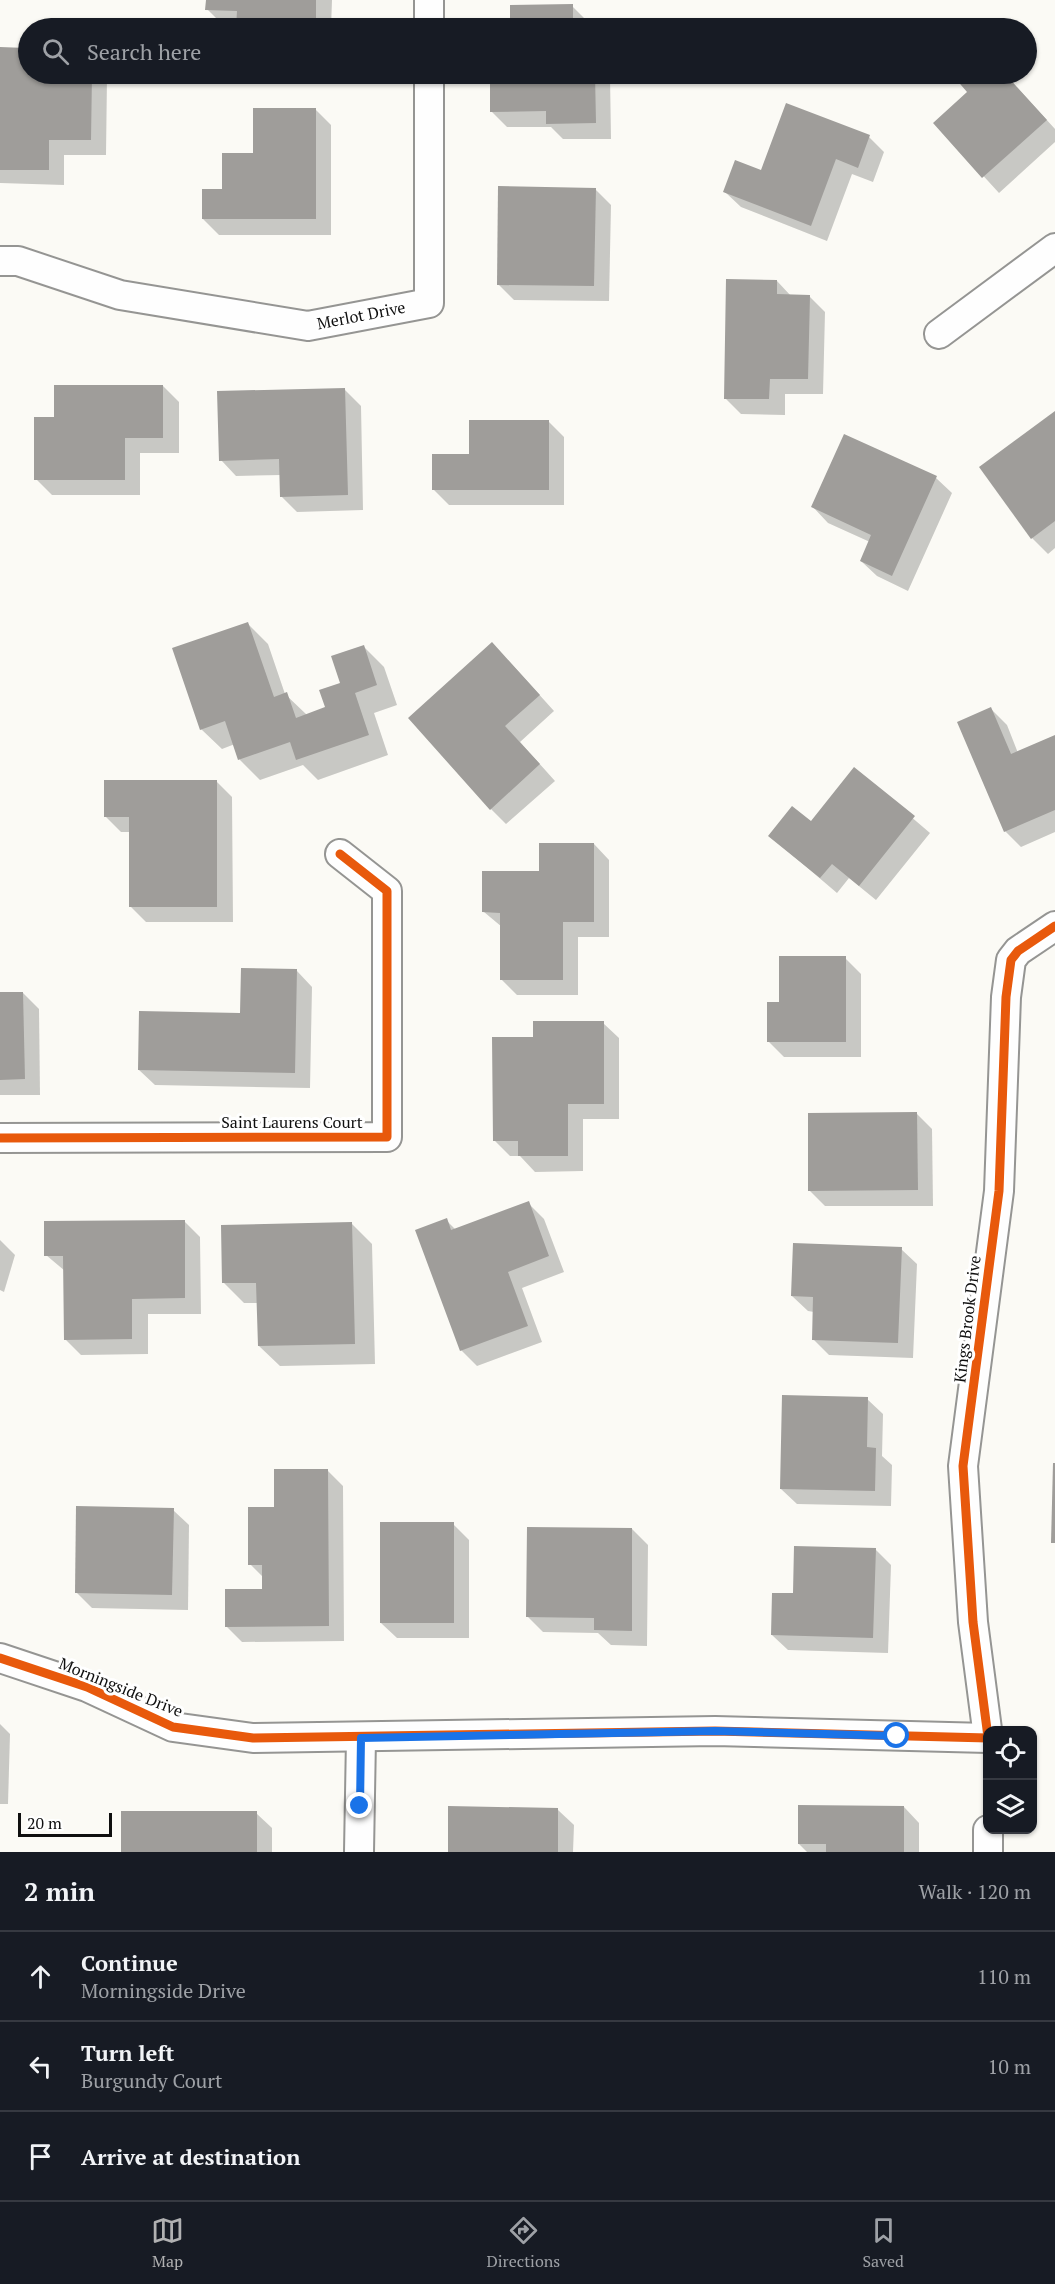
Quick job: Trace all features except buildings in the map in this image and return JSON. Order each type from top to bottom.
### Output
[{"type":"street","points":[[429,0],[429,18]]},
{"type":"street","name":"Merlot Drive","points":[[0,261],[18,261],[120,295],[308,326],[429,303],[429,84]]},
{"type":"street","points":[[939,334],[1055,248]]},
{"type":"street","name":"Saint Laurens Court","points":[[0,1138],[387,1137],[387,891],[340,854]]},
{"type":"street","name":"Kings Brook Drive","points":[[986,1726],[974,1622],[963,1466],[999,1191],[1006,997],[1011,960],[1017,951],[1055,926]]},
{"type":"street","name":"Morningside Drive","points":[[0,1658],[87,1687],[173,1727],[253,1738],[715,1731],[983,1738]]},
{"type":"street","points":[[359,1852],[361,1738]]},
{"type":"street","points":[[988,1834],[988,1852]]},
{"type":"cycle path","points":[[0,1138],[387,1137],[387,891],[340,854]]},
{"type":"cycle path","points":[[987,1726],[973,1622],[963,1466],[999,1191],[1006,997],[1011,960],[1018,951],[1055,926]]},
{"type":"cycle path","points":[[0,1658],[87,1687],[173,1727],[253,1738],[715,1731],[983,1738]]},
{"type":"route","points":[[360,1806],[361,1738],[715,1731],[897,1736]]}]
